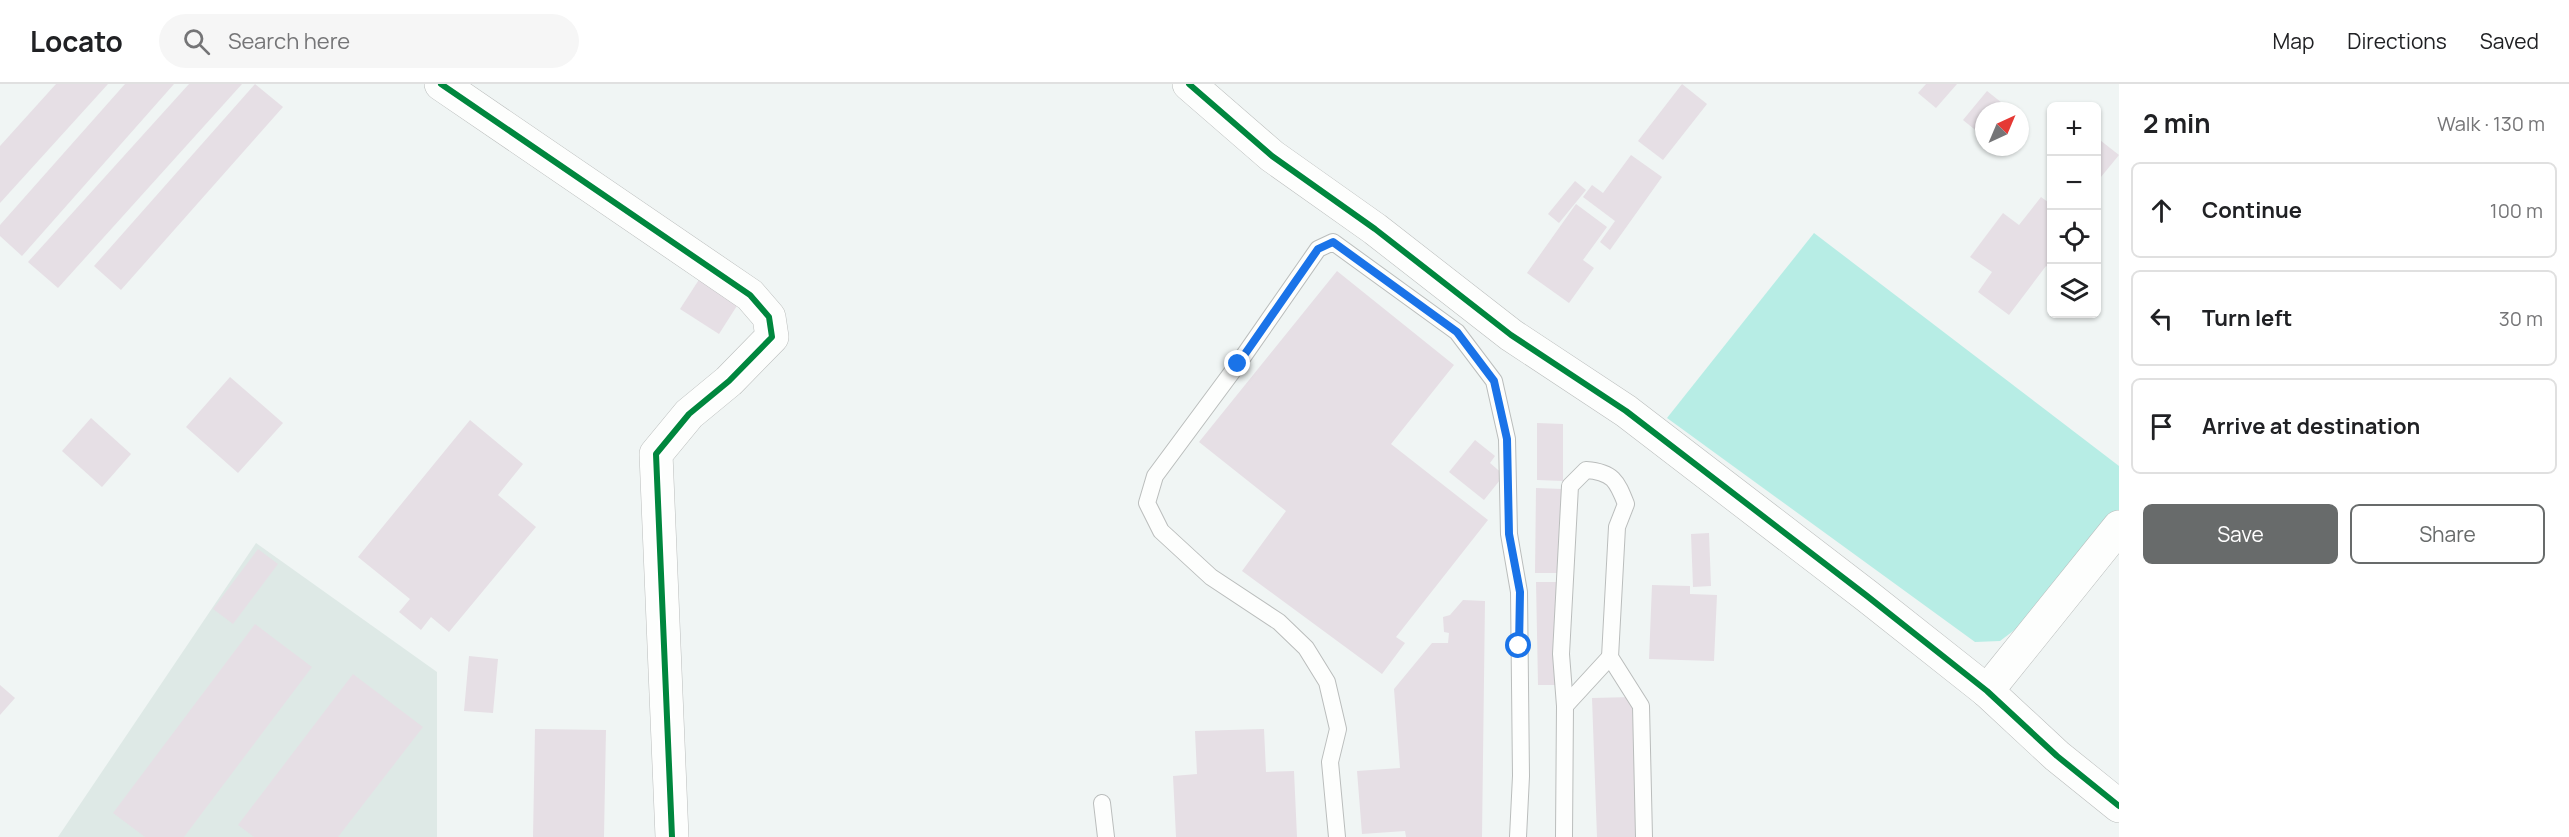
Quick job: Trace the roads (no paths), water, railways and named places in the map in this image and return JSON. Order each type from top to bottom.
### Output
[{"type":"street","points":[[441,84],[750,295],[769,317],[772,336],[729,381],[689,414],[656,454],[672,837]]},
{"type":"street","points":[[1189,84],[1272,156],[1375,229],[1511,335],[1626,411],[1987,691],[2057,756],[2119,806]]},
{"type":"street","points":[[1987,691],[2107,549],[2119,527]]},
{"type":"lane","points":[[1337,837],[1330,762],[1338,729],[1327,682],[1306,648],[1279,622],[1211,577],[1161,531],[1147,503],[1155,476],[1238,364],[1318,249],[1333,242],[1457,332],[1494,381],[1507,439],[1509,534],[1520,592],[1521,776],[1518,837]]},
{"type":"lane","points":[[1564,837],[1564,706],[1561,654],[1570,486],[1586,470],[1600,471],[1617,481],[1626,504],[1617,527],[1610,657],[1641,706],[1644,837]]},
{"type":"lane","points":[[1564,706],[1610,657]]},
{"type":"lane","points":[[1102,803],[1106,837]]}]
